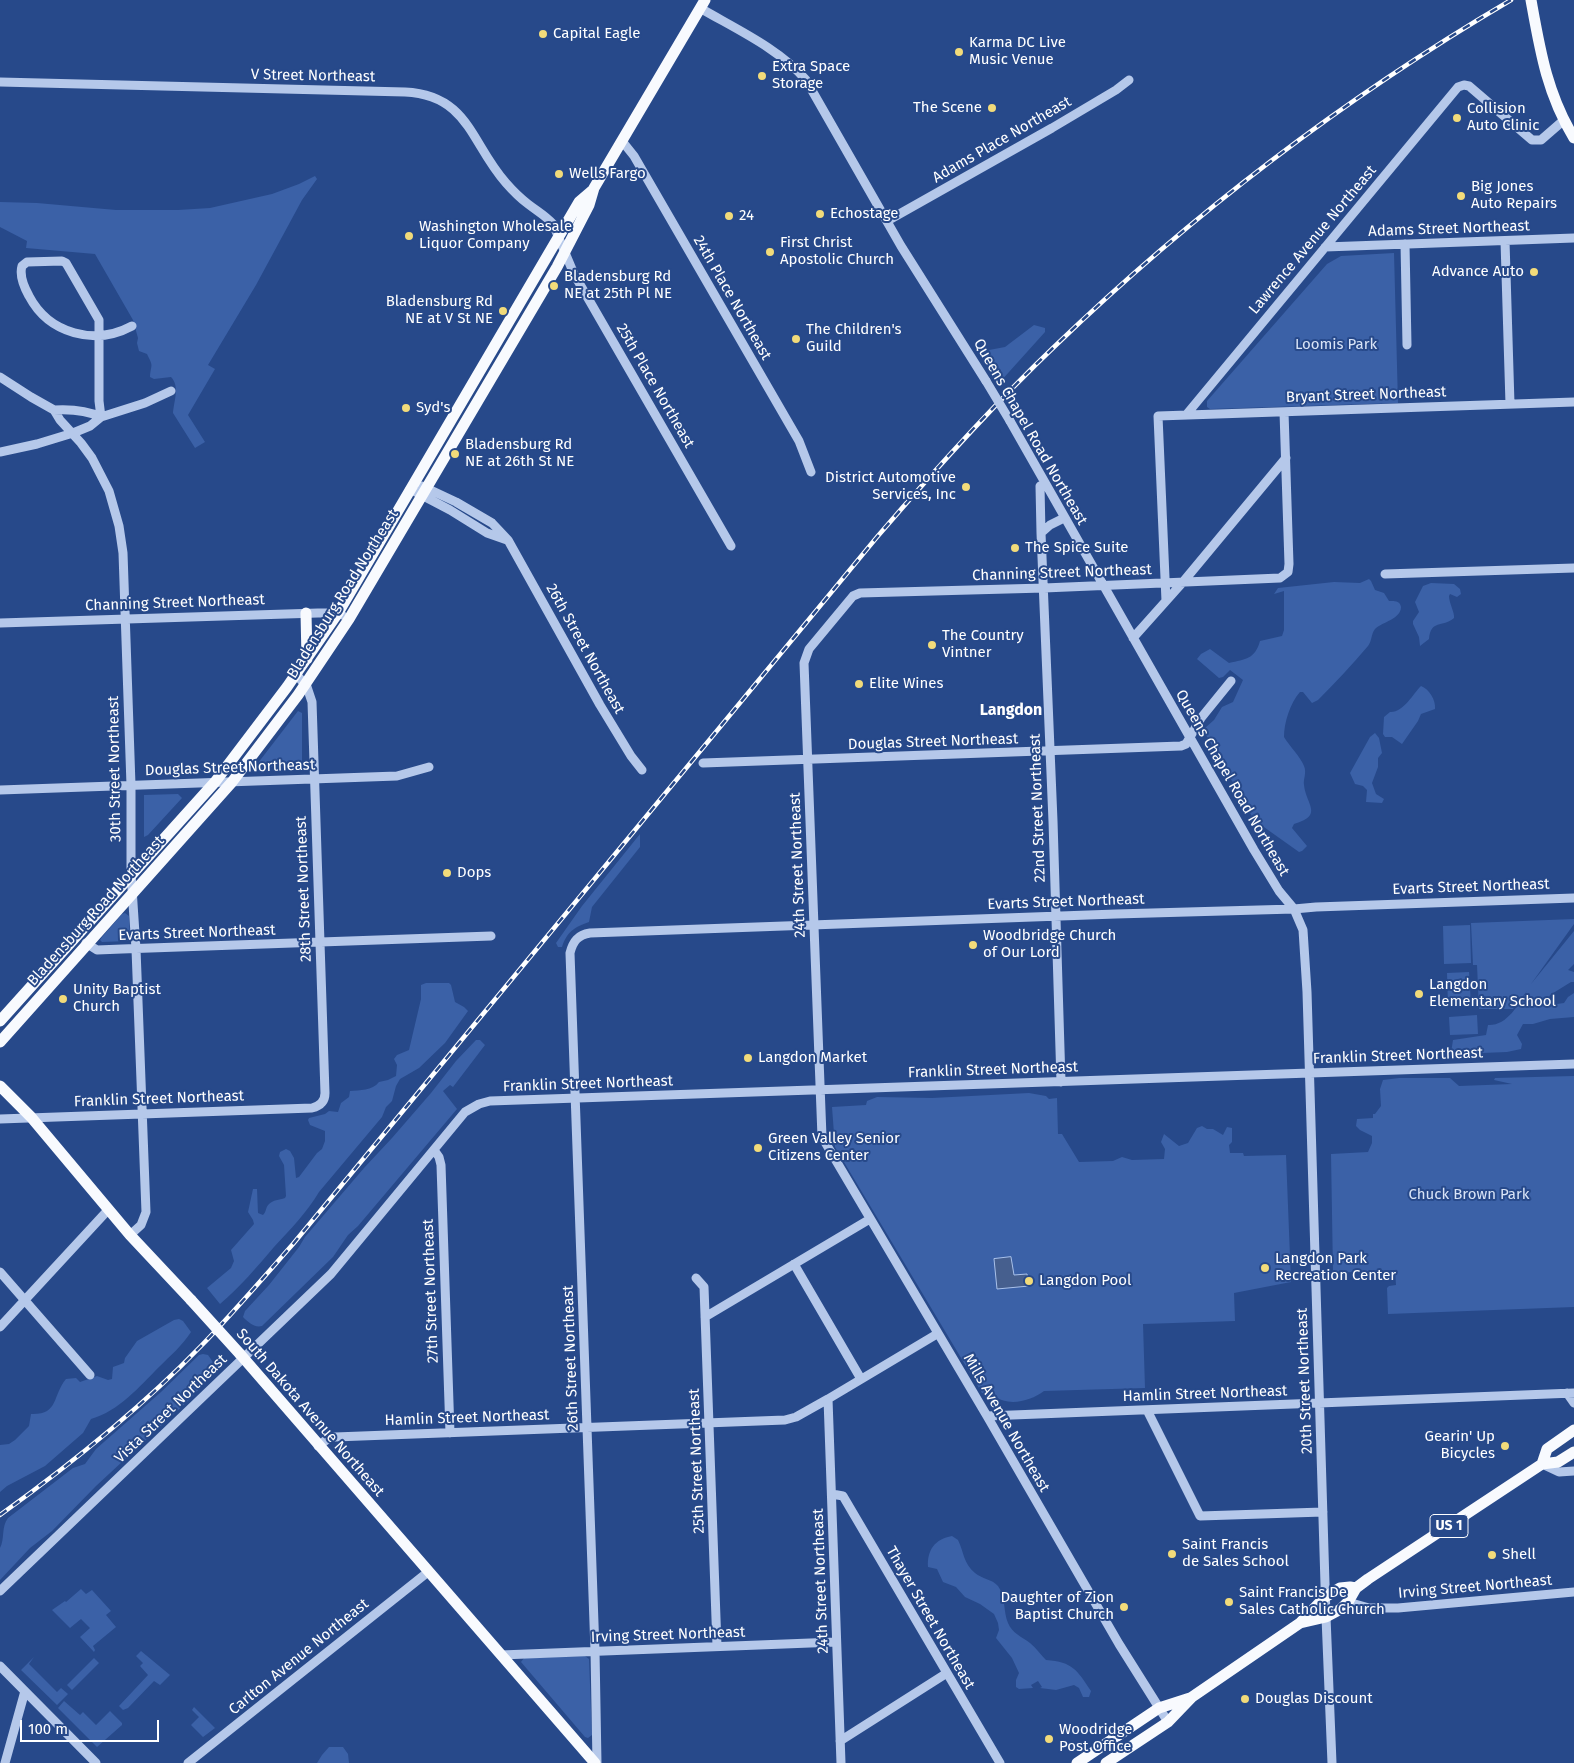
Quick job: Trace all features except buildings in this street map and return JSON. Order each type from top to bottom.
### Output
[{"type":"main road","points":[[1531,0],[1549,87],[1574,138]]},
{"type":"main road","name":"Bladensburg Road Northeast","points":[[0,1042],[86,943],[232,782],[305,684],[349,618],[489,381],[564,252],[589,205],[594,188],[702,4]]},
{"type":"main road","name":"Bladensburg Road Northeast","points":[[0,1021],[214,782],[307,659],[338,613],[579,202],[594,188]]},
{"type":"main road","points":[[478,374],[489,381]]},
{"type":"main road","points":[[306,613],[307,659]]},
{"type":"main road","name":"South Dakota Avenue Northeast","points":[[0,1086],[31,1118],[130,1235],[242,1356],[318,1446],[596,1763]]},
{"type":"main road","name":"US 1","points":[[1542,1464],[1547,1449],[1574,1430]]},
{"type":"main road","name":"US 1","points":[[1300,1624],[1326,1617],[1348,1602],[1356,1588],[1542,1464],[1558,1462],[1574,1452]]},
{"type":"main road","name":"US 1","points":[[1106,1763],[1168,1722],[1192,1697],[1300,1624],[1325,1597],[1340,1588],[1356,1588]]},
{"type":"main road","name":"US 1","points":[[1077,1763],[1159,1708],[1192,1697]]},
{"type":"street","name":"Queens Chapel Road Northeast","points":[[702,4],[777,54],[796,69],[808,84],[887,221],[1010,420],[1254,850],[1279,891],[1294,909]]},
{"type":"street","name":"Adams Place Northeast","points":[[887,221],[1052,128],[1116,90],[1129,80]]},
{"type":"street","name":"V Street Northeast","points":[[0,82],[396,91],[426,94],[440,99],[456,112],[472,132],[499,175],[524,201],[548,218],[553,224],[558,238]]},
{"type":"street","name":"Lawrence Avenue Northeast","points":[[1186,416],[1456,89],[1464,85],[1472,88],[1532,140],[1541,140],[1564,120]]},
{"type":"street","name":"24th Place Northeast","points":[[622,141],[634,156],[799,440],[811,472]]},
{"type":"street","name":"25th Place Northeast","points":[[558,238],[574,274],[732,546]]},
{"type":"street","name":"Adams Street Northeast","points":[[1325,247],[1574,238]]},
{"type":"street","points":[[1505,241],[1510,404]]},
{"type":"street","points":[[1405,244],[1407,345]]},
{"type":"street","points":[[101,417],[98,336],[99,320],[66,263],[62,261],[27,262],[21,269],[26,290],[32,302],[56,326],[69,332],[98,336],[119,332],[132,326]]},
{"type":"street","name":"30th Street Northeast","points":[[0,377],[54,410],[60,420],[83,444],[109,490],[122,547],[131,785],[131,873],[136,949],[146,1212],[141,1225],[130,1235]]},
{"type":"street","points":[[0,452],[37,444],[73,433],[90,426],[101,417],[145,403],[171,391]]},
{"type":"street","name":"Bryant Street Northeast","points":[[1165,583],[1158,416],[1574,402]]},
{"type":"street","points":[[54,410],[69,409],[83,411],[101,417]]},
{"type":"street","points":[[1133,638],[1183,582],[1286,458],[1284,412]]},
{"type":"street","name":"Channing Street Northeast","points":[[845,605],[853,596],[860,593],[1044,588],[1280,578],[1285,576],[1289,564],[1286,458]]},
{"type":"street","name":"26th Street Northeast","points":[[412,485],[487,533],[508,540],[600,705],[631,756],[642,770]]},
{"type":"street","name":"22nd Street Northeast","points":[[1040,486],[1061,1082]]},
{"type":"street","points":[[1041,532],[1064,518]]},
{"type":"street","points":[[1385,574],[1574,568]]},
{"type":"street","points":[[1165,583],[1166,601]]},
{"type":"street","name":"24th Street Northeast","points":[[822,1137],[805,658],[809,650],[845,605]]},
{"type":"street","name":"Channing Street Northeast","points":[[0,623],[306,613],[338,613],[349,618]]},
{"type":"street","name":"28th Street Northeast","points":[[296,674],[305,684],[312,702],[325,1092],[324,1100],[319,1105]]},
{"type":"street","points":[[1190,738],[1201,718],[1232,681]]},
{"type":"street","name":"Douglas Street Northeast","points":[[703,764],[1181,746],[1186,744],[1190,738]]},
{"type":"street","name":"Douglas Street Northeast","points":[[0,790],[397,776],[429,767]]},
{"type":"street","name":"Evarts Street Northeast","points":[[570,953],[572,945],[578,937],[590,933],[1574,898]]},
{"type":"street","name":"20th Street Northeast","points":[[1294,909],[1303,930],[1332,1763]]},
{"type":"street","name":"Evarts Street Northeast","points":[[86,943],[97,950],[491,936]]},
{"type":"street","name":"26th Street Northeast","points":[[570,953],[596,1652],[596,1763]]},
{"type":"street","name":"Franklin Street Northeast","points":[[434,1150],[465,1112],[478,1104],[490,1102],[1574,1064]]},
{"type":"street","name":"Franklin Street Northeast","points":[[0,1118],[312,1108],[319,1105]]},
{"type":"street","name":"Mills Avenue Northeast","points":[[822,1137],[1119,1644],[1168,1722]]},
{"type":"street","name":"Vista Street Northeast","points":[[0,1590],[242,1356],[338,1267],[434,1150]]},
{"type":"street","name":"27th Street Northeast","points":[[434,1150],[440,1161],[442,1177],[450,1433]]},
{"type":"street","points":[[0,1326],[108,1210]]},
{"type":"street","points":[[705,1317],[870,1219]]},
{"type":"street","points":[[794,1264],[861,1379]]},
{"type":"street","points":[[0,1272],[90,1375]]},
{"type":"street","name":"25th Street Northeast","points":[[696,1278],[704,1287],[717,1646]]},
{"type":"street","name":"Hamlin Street Northeast","points":[[318,1446],[328,1438],[335,1437],[786,1420],[796,1417],[828,1399],[937,1334]]},
{"type":"street","points":[[1570,1393],[1574,1403]]},
{"type":"street","name":"Hamlin Street Northeast","points":[[987,1416],[1570,1393]]},
{"type":"street","name":"24th Street Northeast","points":[[828,1399],[841,1763]]},
{"type":"street","points":[[1147,1410],[1200,1516],[1323,1512]]},
{"type":"street","points":[[1542,1464],[1559,1472],[1574,1472]]},
{"type":"street","name":"Thayer Street Northeast","points":[[832,1494],[844,1496],[1000,1763]]},
{"type":"street","name":"Carlton Avenue Northeast","points":[[188,1763],[428,1572]]},
{"type":"street","name":"Irving Street Northeast","points":[[1348,1602],[1369,1608],[1398,1608],[1574,1592]]},
{"type":"street","name":"Irving Street Northeast","points":[[501,1655],[836,1642]]},
{"type":"street","points":[[0,1666],[96,1763]]},
{"type":"street","points":[[840,1741],[947,1673]]},
{"type":"street","points":[[4,1763],[25,1691]]},
{"type":"green space","points":[[315,176],[317,179],[302,200],[256,285],[208,365],[215,369],[188,415],[205,442],[195,448],[173,413],[176,394],[174,381],[171,377],[154,379],[150,377],[151,364],[147,354],[139,351],[133,320],[95,254],[26,248],[27,241],[0,227],[0,202],[37,203],[116,210],[210,208],[272,194]]},
{"type":"green space","name":"Loomis Park","points":[[1394,253],[1398,403],[1210,409],[1207,407],[1207,401],[1327,264],[1341,256]]},
{"type":"green space","points":[[1034,325],[1045,328],[1045,332],[1000,382],[986,359],[986,354],[989,350],[1005,347]]},
{"type":"green space","points":[[1369,579],[1375,590],[1384,593],[1389,601],[1399,603],[1401,607],[1398,615],[1375,629],[1368,646],[1318,700],[1312,703],[1303,692],[1300,692],[1293,702],[1286,720],[1284,737],[1304,766],[1305,792],[1311,809],[1309,817],[1294,824],[1292,828],[1307,846],[1299,852],[1254,820],[1205,733],[1205,728],[1214,720],[1222,707],[1233,702],[1243,680],[1230,670],[1223,677],[1219,678],[1197,659],[1201,654],[1210,649],[1229,663],[1252,655],[1260,641],[1282,636],[1284,630],[1284,591],[1274,594],[1278,588],[1334,582],[1360,583]]},
{"type":"green space","points":[[1431,583],[1454,584],[1460,589],[1461,594],[1457,597],[1450,594],[1449,596],[1454,618],[1435,626],[1430,633],[1429,639],[1420,646],[1419,637],[1413,624],[1419,612],[1415,602],[1423,586]]},
{"type":"green space","points":[[1421,686],[1431,695],[1435,709],[1421,714],[1402,744],[1392,737],[1385,737],[1383,734],[1384,717],[1403,706]]},
{"type":"green space","points":[[298,711],[302,713],[302,765],[259,768],[258,763]]},
{"type":"green space","points":[[1375,733],[1379,738],[1382,753],[1378,758],[1378,767],[1372,783],[1376,794],[1384,799],[1382,803],[1366,802],[1367,790],[1363,786],[1355,784],[1350,773],[1370,737]]},
{"type":"green space","points":[[178,794],[182,798],[144,837],[144,795]]},
{"type":"green space","points":[[640,834],[640,847],[592,907],[589,922],[572,931],[566,937],[562,947],[558,947],[556,943],[582,906]]},
{"type":"green space","points":[[125,913],[129,916],[130,939],[128,941],[102,942],[100,940],[102,937]]},
{"type":"green space","points":[[1574,919],[1574,924],[1531,984],[1574,931],[1574,964],[1568,970],[1574,972],[1574,982],[1550,995],[1548,1001],[1557,1004],[1564,1003],[1574,993],[1574,1017],[1523,1024],[1517,1035],[1522,1044],[1521,1049],[1507,1052],[1451,1053],[1453,1040],[1486,1035],[1488,1025],[1501,1022],[1511,1014],[1527,991],[1513,1009],[1479,1009],[1477,965],[1473,965],[1471,923]]},
{"type":"green space","points":[[1470,925],[1471,963],[1444,964],[1443,926]]},
{"type":"green space","points":[[1469,972],[1471,1004],[1448,1005],[1447,973]]},
{"type":"green space","points":[[426,983],[449,983],[455,1002],[468,1011],[445,1043],[419,1068],[400,1079],[392,1101],[386,1107],[382,1117],[319,1192],[298,1221],[248,1277],[220,1304],[207,1288],[231,1268],[234,1261],[231,1250],[254,1224],[248,1212],[253,1189],[257,1189],[258,1213],[263,1215],[268,1205],[286,1196],[284,1165],[279,1156],[280,1152],[286,1149],[290,1151],[294,1158],[296,1178],[299,1177],[322,1149],[325,1141],[325,1131],[310,1125],[309,1118],[325,1114],[329,1111],[338,1112],[341,1103],[349,1097],[350,1091],[369,1089],[379,1082],[396,1076],[397,1065],[394,1059],[397,1055],[409,1050],[421,999],[421,985]]},
{"type":"green space","points":[[1477,1015],[1478,1034],[1450,1035],[1449,1017]]},
{"type":"green space","points":[[476,1040],[480,1040],[485,1045],[453,1087],[450,1085],[443,1091],[457,1109],[358,1226],[348,1235],[333,1257],[262,1326],[249,1323],[243,1317],[245,1311],[269,1285],[305,1237]]},
{"type":"green space","name":"Chuck Brown Park","points":[[1574,1076],[1574,1307],[1388,1314],[1387,1288],[1396,1285],[1395,1270],[1333,1273],[1331,1154],[1368,1152],[1372,1143],[1372,1136],[1356,1126],[1357,1119],[1373,1118],[1373,1114],[1381,1106],[1380,1089],[1383,1080],[1399,1078],[1450,1078],[1459,1086],[1512,1084],[1494,1080],[1495,1078]]},
{"type":"green space","points":[[1029,1093],[1046,1096],[1049,1099],[1057,1098],[1058,1134],[1062,1134],[1079,1162],[1113,1161],[1122,1157],[1132,1160],[1164,1159],[1165,1149],[1161,1142],[1164,1134],[1179,1146],[1188,1143],[1197,1128],[1202,1126],[1207,1129],[1213,1129],[1223,1135],[1227,1127],[1232,1128],[1232,1142],[1229,1145],[1230,1153],[1243,1153],[1244,1156],[1286,1155],[1291,1282],[1234,1293],[1235,1321],[1143,1324],[1145,1388],[1044,1391],[1033,1398],[1013,1402],[1000,1399],[995,1396],[995,1393],[982,1393],[835,1147],[832,1107],[866,1105],[867,1101],[877,1097],[932,1098]]},
{"type":"green space","points":[[179,1319],[183,1321],[191,1332],[180,1346],[136,1390],[111,1410],[91,1419],[83,1433],[45,1466],[7,1486],[0,1492],[0,1445],[9,1444],[29,1426],[31,1414],[40,1413],[51,1408],[66,1379],[76,1378],[80,1382],[97,1376],[108,1380],[112,1379],[113,1367],[124,1363],[125,1358],[137,1341]]},
{"type":"green space","points":[[199,1355],[208,1355],[215,1365],[213,1374],[190,1399],[96,1486],[52,1531],[30,1548],[0,1580],[0,1548],[4,1525],[8,1518],[73,1468],[85,1464],[96,1449],[161,1392]]},
{"type":"green space","points":[[952,1536],[958,1540],[971,1569],[978,1575],[993,1582],[1001,1590],[1006,1618],[1012,1630],[1032,1645],[1046,1660],[1068,1665],[1078,1672],[1091,1691],[1089,1697],[1083,1697],[1079,1688],[1074,1685],[1056,1690],[1040,1688],[1042,1687],[1038,1681],[1031,1685],[1033,1688],[1019,1689],[1016,1687],[1019,1673],[1012,1658],[996,1638],[999,1630],[994,1614],[980,1604],[965,1597],[956,1587],[943,1582],[937,1569],[928,1567],[929,1555],[933,1546],[946,1537]]},
{"type":"green space","points":[[81,1589],[86,1594],[92,1590],[111,1611],[106,1615],[116,1627],[93,1646],[94,1652],[80,1637],[90,1628],[81,1619],[70,1628],[52,1610],[66,1602]]},
{"type":"green space","points":[[141,1651],[170,1675],[160,1685],[154,1681],[128,1708],[123,1710],[119,1706],[148,1675],[140,1666],[143,1663],[136,1656]]},
{"type":"green space","points":[[585,1656],[589,1659],[592,1735],[588,1738],[585,1737],[521,1662],[524,1658]]},
{"type":"green space","points":[[34,1657],[29,1664],[57,1692],[61,1688],[68,1694],[57,1705],[21,1670]]},
{"type":"green space","points":[[94,1658],[99,1663],[72,1690],[67,1685]]},
{"type":"green space","points":[[64,1701],[80,1715],[83,1712],[96,1725],[110,1711],[122,1725],[97,1747],[58,1708]]},
{"type":"green space","points":[[194,1707],[215,1728],[203,1737],[191,1725],[199,1717],[192,1710]]},
{"type":"green space","points":[[329,1747],[343,1747],[348,1754],[349,1763],[317,1763]]},
{"type":"shaded area","points":[[1011,1257],[1014,1275],[1027,1274],[1029,1286],[997,1289],[994,1259]]},
{"type":"railway","points":[[0,1515],[79,1456],[129,1414],[178,1369],[236,1308],[293,1244],[877,537],[919,488],[1008,393],[1106,298],[1160,250],[1272,160],[1389,76],[1511,0]]},
{"type":"place","name":"Capital Eagle","points":[[543,34]]},
{"type":"place","name":"Karma DC Live Music Venue","points":[[959,52]]},
{"type":"place","name":"Extra Space Storage","points":[[762,76]]},
{"type":"place","name":"The Scene","points":[[992,108]]},
{"type":"place","name":"Collision Auto Clinic","points":[[1457,118]]},
{"type":"place","name":"Wells Fargo","points":[[559,174]]},
{"type":"place","name":"Big Jones Auto Repairs","points":[[1461,196]]},
{"type":"place","name":"Echostage","points":[[820,214]]},
{"type":"place","name":"24","points":[[729,216]]},
{"type":"place","name":"Washington Wholesale Liquor Company","points":[[409,236]]},
{"type":"place","name":"First Christ Apostolic Church","points":[[770,252]]},
{"type":"place","name":"Advance Auto","points":[[1534,272]]},
{"type":"place","name":"Bladensburg Rd NE at 25th Pl NE","points":[[554,286]]},
{"type":"place","name":"Bladensburg Rd NE at V St NE","points":[[503,311]]},
{"type":"place","name":"The Children's Guild","points":[[796,339]]},
{"type":"place","name":"Syd's","points":[[406,408]]},
{"type":"place","name":"Bladensburg Rd NE at 26th St NE","points":[[455,454]]},
{"type":"place","name":"District Automotive Services, Inc","points":[[966,487]]},
{"type":"place","name":"The Spice Suite","points":[[1015,548]]},
{"type":"place","name":"The Country Vintner","points":[[932,645]]},
{"type":"place","name":"Elite Wines","points":[[859,684]]},
{"type":"place","name":"Dops","points":[[447,873]]},
{"type":"place","name":"Woodbridge Church of Our Lord","points":[[973,945]]},
{"type":"place","name":"Langdon Elementary School","points":[[1419,994]]},
{"type":"place","name":"Unity Baptist Church","points":[[63,999]]},
{"type":"place","name":"Langdon Market","points":[[748,1058]]},
{"type":"place","name":"Green Valley Senior Citizens Center","points":[[758,1148]]},
{"type":"place","name":"Langdon Park Recreation Center","points":[[1265,1268]]},
{"type":"place","name":"Langdon Pool","points":[[1029,1281]]},
{"type":"place","name":"Gearin' Up Bicycles","points":[[1505,1446]]},
{"type":"place","name":"Saint Francis de Sales School","points":[[1172,1554]]},
{"type":"place","name":"Shell","points":[[1492,1555]]},
{"type":"place","name":"Saint Francis De Sales Catholic Church","points":[[1229,1602]]},
{"type":"place","name":"Daughter of Zion Baptist Church","points":[[1124,1607]]},
{"type":"place","name":"Douglas Discount","points":[[1245,1699]]},
{"type":"place","name":"Woodridge Post Office","points":[[1049,1739]]},
{"type":"district","name":"Langdon","points":[[1011,711]]}]
